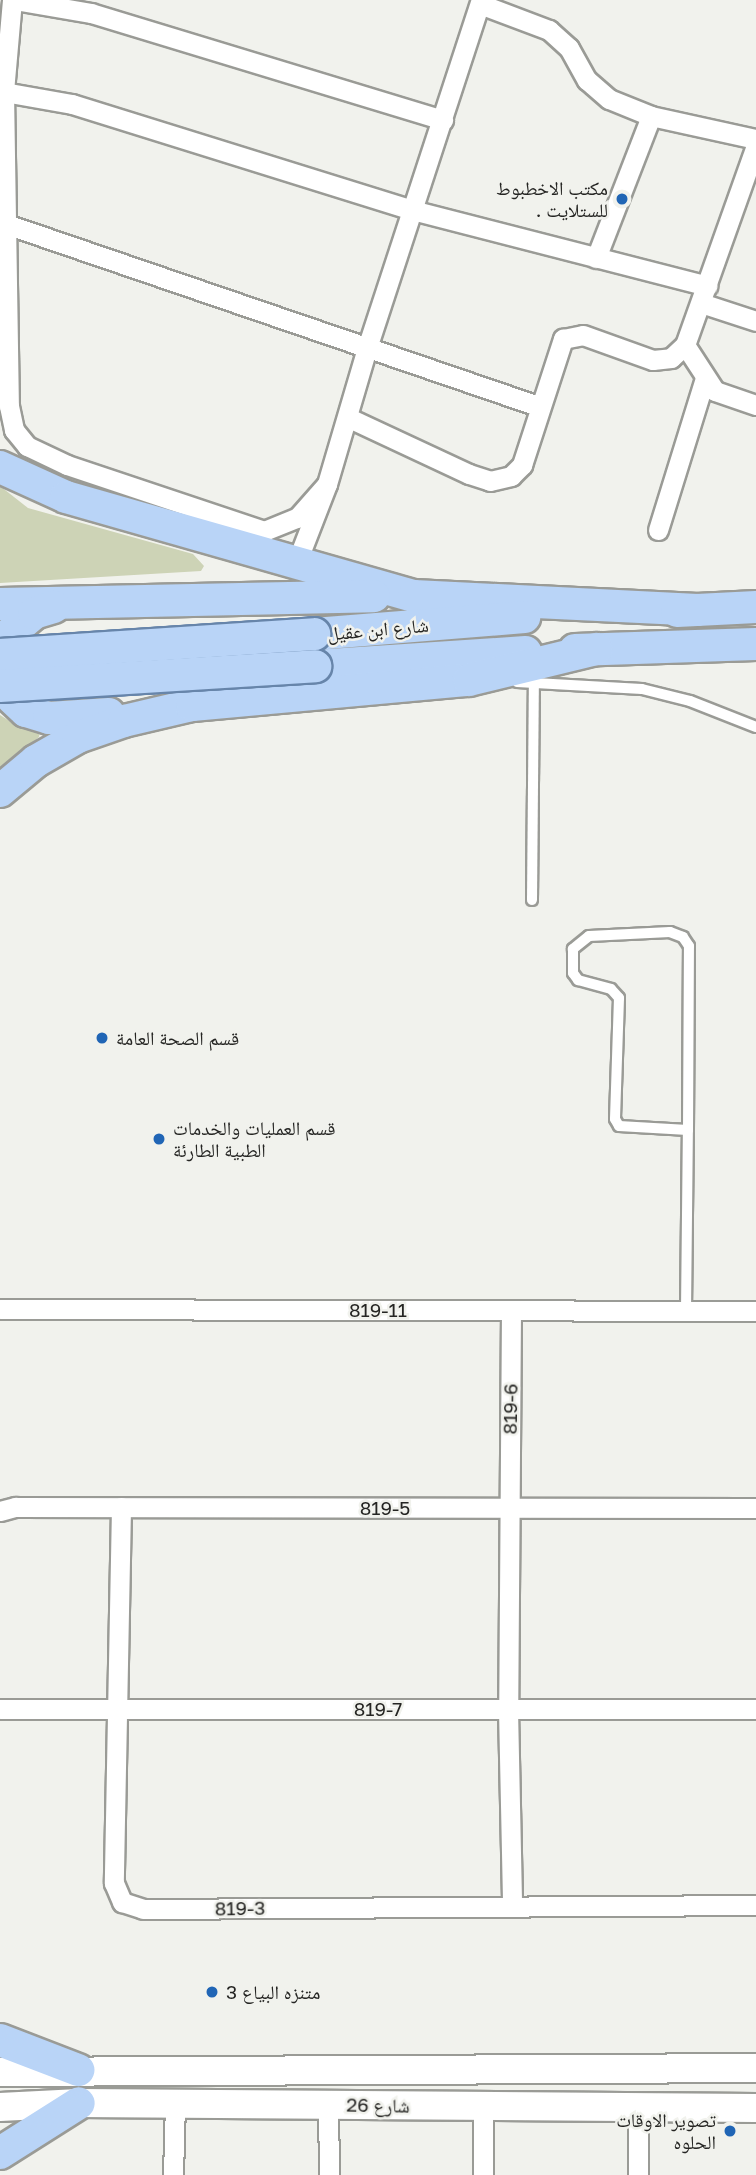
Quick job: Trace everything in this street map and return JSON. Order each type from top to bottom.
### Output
[{"type":"main road","points":[[0,467],[66,497],[414,596]]},
{"type":"main road","points":[[0,604],[83,600],[414,596],[698,610]]},
{"type":"main road","points":[[4,645],[34,613],[83,600]]},
{"type":"main road","name":"شارع ابن عقيل","points":[[4,645],[314,634],[534,616],[756,607]]},
{"type":"main road","name":"شارع ابن عقيل","points":[[6,692],[315,666],[596,649],[756,644]]},
{"type":"main road","points":[[6,692],[26,711],[64,719],[192,705],[436,685],[522,669],[596,649]]},
{"type":"main road","points":[[0,791],[36,761],[78,737],[192,705]]},
{"type":"main road","points":[[0,2040],[78,2070]]},
{"type":"main road","name":"شارع 26","points":[[0,2072],[756,2068]]},
{"type":"main road","points":[[0,2153],[79,2103]]},
{"type":"main road","name":"شارع 26","points":[[0,2107],[79,2103],[756,2108]]},
{"type":"street","points":[[327,484],[297,518],[264,531],[67,465],[27,446],[14,430],[9,406],[2,126],[13,0],[91,13],[443,120]]},
{"type":"street","points":[[296,564],[349,418],[367,348],[480,2],[549,30],[569,48],[587,80],[608,99],[651,116],[756,139]]},
{"type":"street","points":[[4,92],[72,104],[412,210],[596,258],[704,295],[756,321]]},
{"type":"street","points":[[596,258],[651,116]]},
{"type":"street","points":[[349,418],[490,481],[511,476],[522,465],[563,339],[571,334],[653,359],[671,358],[685,345],[751,181],[756,146]]},
{"type":"street","points":[[6,224],[541,407]]},
{"type":"street","points":[[685,345],[715,391],[756,405]]},
{"type":"street","points":[[658,530],[705,378]]},
{"type":"street","name":"819-11","points":[[0,1309],[756,1311]]},
{"type":"street","name":"819-6","points":[[511,1310],[508,1709],[512,1905]]},
{"type":"street","name":"819-5","points":[[5,1507],[756,1508]]},
{"type":"street","name":"819-3","points":[[121,1507],[114,1883],[122,1902],[143,1909],[756,1905]]},
{"type":"street","name":"819-7","points":[[0,1709],[756,1709]]},
{"type":"street","points":[[173,2175],[175,2104]]},
{"type":"street","points":[[328,2104],[328,2175]]},
{"type":"street","points":[[482,2175],[483,2107]]},
{"type":"street","points":[[638,2107],[638,2175]]},
{"type":"lane","points":[[436,685],[534,682],[642,689],[690,701],[755,729]]},
{"type":"lane","points":[[532,900],[534,682]]},
{"type":"lane","points":[[686,1311],[688,1130],[689,946],[670,932],[589,936],[573,949],[573,973],[578,980],[611,989],[619,998],[615,1119],[619,1126],[688,1130]]},
{"type":"green space","points":[[0,486],[28,508],[193,554],[204,566],[201,571],[0,583]]},
{"type":"green space","points":[[0,715],[19,727],[40,731],[39,737],[0,771]]},
{"type":"place","name":"مكتب الاخطبوط . للستلايت","points":[[622,199]]},
{"type":"place","name":"قسم الصحة العامة","points":[[102,1038]]},
{"type":"place","name":"قسم العمليات والخدمات الطبية الطارئة","points":[[159,1139]]},
{"type":"place","name":"متنزه البياع 3","points":[[212,1992]]},
{"type":"place","name":"تصوير الاوقات الحلوه","points":[[730,2131]]}]
